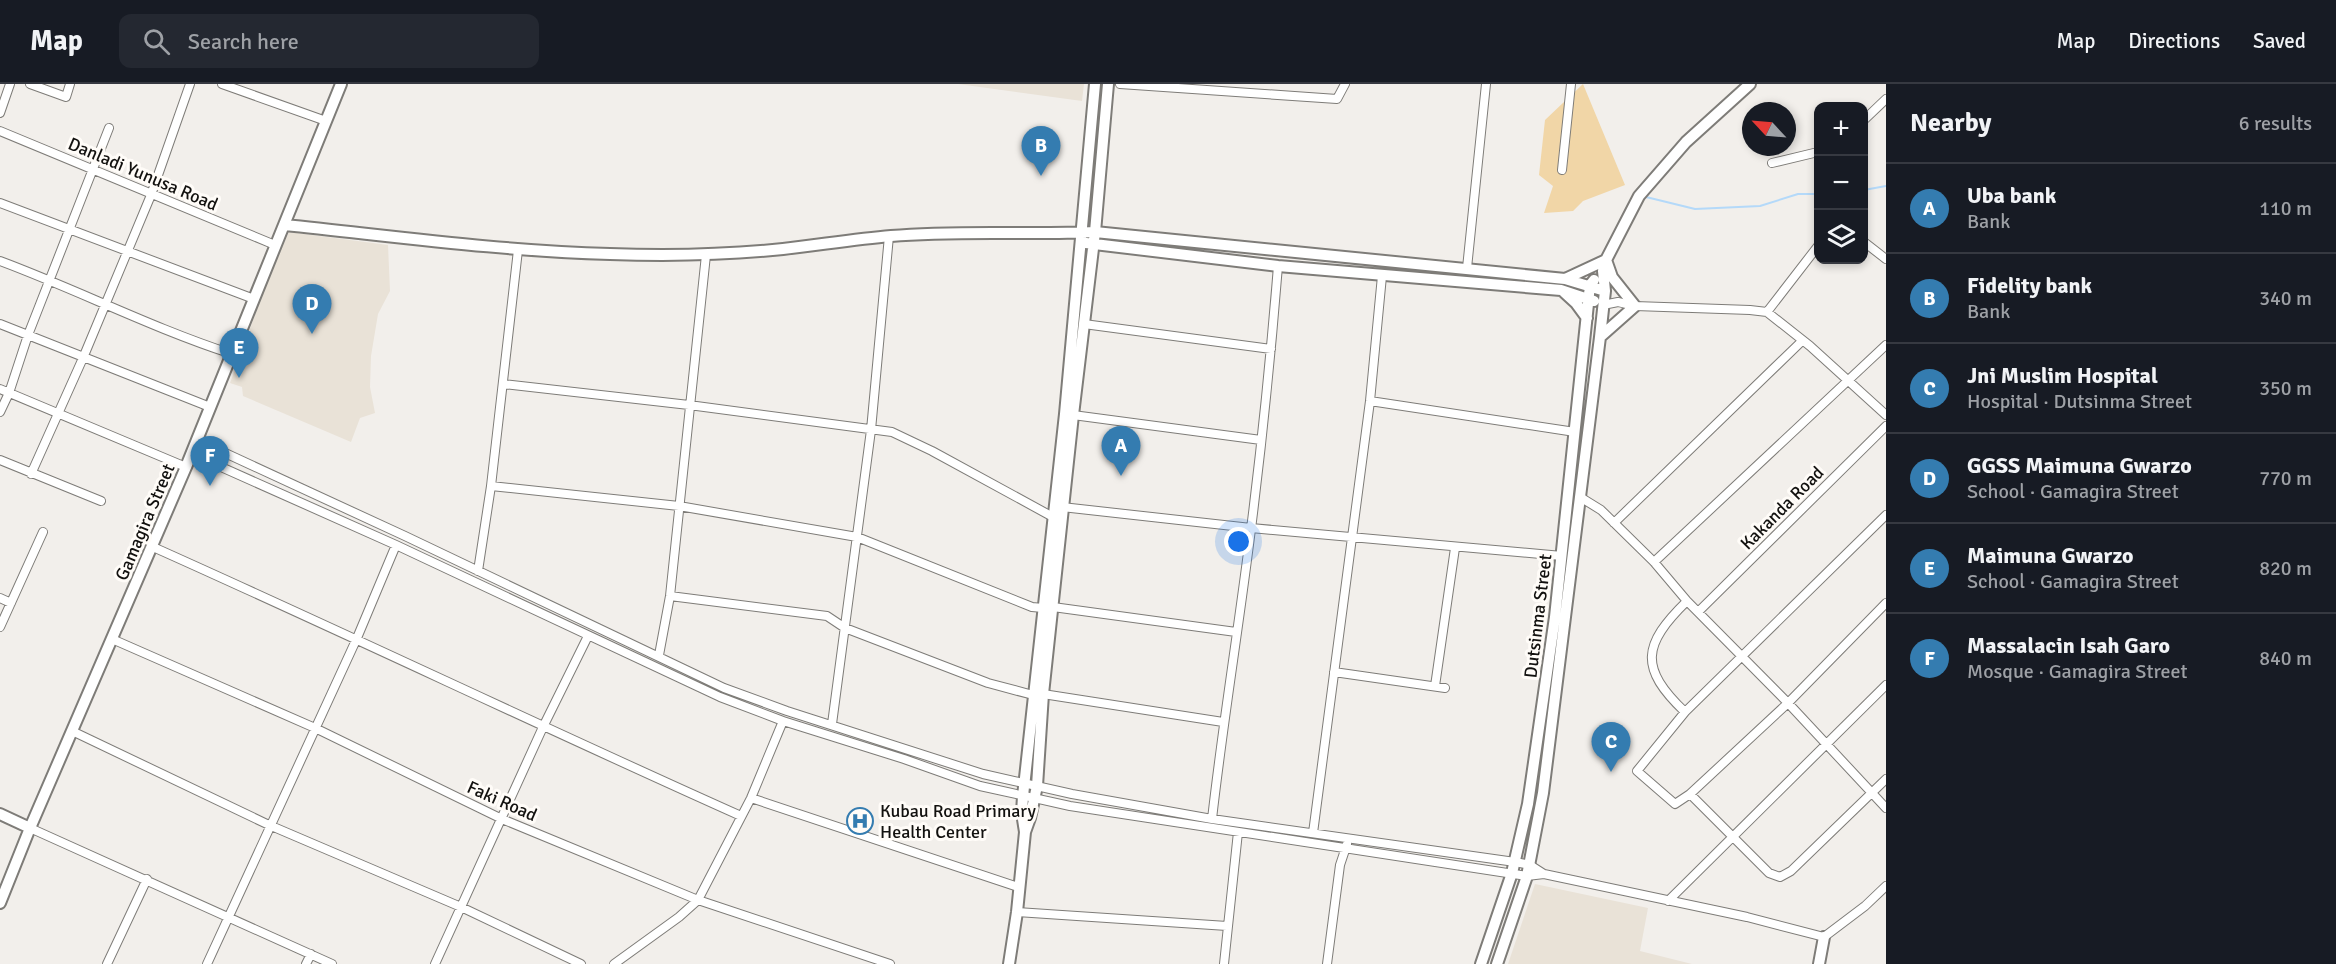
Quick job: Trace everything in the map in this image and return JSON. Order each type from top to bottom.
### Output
[{"type":"street","points":[[0,113],[10,84]]},
{"type":"street","points":[[30,84],[66,97],[70,84]]},
{"type":"street","points":[[31,474],[83,358],[151,195],[190,84]]},
{"type":"street","points":[[222,84],[326,121]]},
{"type":"street","name":"Gamagira Street","points":[[0,903],[30,828],[192,454],[341,84]]},
{"type":"street","points":[[1048,607],[1053,517],[1095,84]]},
{"type":"street","points":[[1025,832],[1022,813],[1024,783],[1038,695],[1084,324],[1108,84]]},
{"type":"street","points":[[1120,84],[1337,99],[1345,84]]},
{"type":"street","points":[[1467,268],[1486,84]]},
{"type":"street","points":[[1562,170],[1571,84]]},
{"type":"street","points":[[1590,285],[1604,265],[1639,196],[1686,142],[1750,84]]},
{"type":"street","points":[[1868,115],[1886,99]]},
{"type":"street","points":[[0,412],[110,128]]},
{"type":"street","name":"Danladi Yunusa Road","points":[[0,130],[275,245]]},
{"type":"street","points":[[1772,163],[1814,153]]},
{"type":"street","points":[[0,203],[254,299]]},
{"type":"street","points":[[285,225],[518,250],[611,254],[706,255],[781,250],[889,236],[956,233],[1060,234],[1081,237],[1093,245],[1278,266],[1382,276],[1590,285],[1605,291],[1618,302]]},
{"type":"street","points":[[1081,237],[1095,232],[1385,262],[1467,268],[1563,285],[1603,305],[1618,302],[1635,306],[1767,312],[1886,414]]},
{"type":"street","points":[[832,724],[870,430],[889,236]]},
{"type":"street","points":[[1868,246],[1886,259]]},
{"type":"street","points":[[478,571],[491,486],[518,250]]},
{"type":"street","points":[[1767,312],[1814,251]]},
{"type":"street","points":[[659,655],[670,596],[706,255]]},
{"type":"street","points":[[0,261],[50,280],[186,339],[232,354]]},
{"type":"street","points":[[1563,285],[1604,265]]},
{"type":"street","points":[[1604,265],[1635,306]]},
{"type":"street","name":"Dutsinma Street","points":[[1497,964],[1528,871],[1543,793],[1600,337],[1605,291],[1604,265]]},
{"type":"street","points":[[1212,819],[1223,722],[1251,528],[1278,266]]},
{"type":"street","points":[[1314,833],[1370,401],[1382,276]]},
{"type":"street","points":[[1563,285],[1587,318]]},
{"type":"street","name":"Dutsinma Street","points":[[1481,964],[1514,868],[1528,804],[1562,556],[1590,285]]},
{"type":"street","points":[[1600,337],[1635,306]]},
{"type":"street","points":[[0,324],[210,407]]},
{"type":"street","points":[[1084,324],[1271,349]]},
{"type":"street","points":[[1614,523],[1802,341]]},
{"type":"street","points":[[1654,562],[1886,345]]},
{"type":"street","points":[[502,384],[689,405],[892,432],[932,451],[1053,517]]},
{"type":"street","points":[[0,389],[186,467]]},
{"type":"street","points":[[1370,401],[1575,432]]},
{"type":"street","points":[[1073,415],[1261,440]]},
{"type":"street","name":"Kakanda Road","points":[[1698,612],[1886,426]]},
{"type":"street","points":[[197,440],[659,655],[724,688],[983,774],[1212,819],[1350,838],[1514,868],[1747,917],[1824,937]]},
{"type":"street","points":[[192,454],[720,697],[783,721],[904,759],[980,786],[1035,799],[1238,832],[1346,848],[1514,868]]},
{"type":"street","points":[[0,460],[101,501]]},
{"type":"street","points":[[491,486],[679,506],[857,537],[1032,607],[1048,607],[1236,632]]},
{"type":"street","points":[[1580,497],[1601,510],[1654,562],[1687,601],[1788,703],[1886,808]]},
{"type":"street","points":[[1062,507],[1455,548],[1562,556]]},
{"type":"street","points":[[1886,515],[1685,712],[1638,771],[1675,804],[1690,794],[1788,703],[1886,603]]},
{"type":"street","points":[[0,627],[43,532]]},
{"type":"street","points":[[207,964],[357,638],[396,546]]},
{"type":"street","points":[[153,547],[357,638],[543,727],[741,816]]},
{"type":"street","points":[[1435,686],[1455,548]]},
{"type":"street","points":[[670,596],[827,616],[845,628],[988,683],[1038,695],[1223,722]]},
{"type":"street","points":[[0,598],[10,603]]},
{"type":"street","points":[[1685,712],[1658,683],[1651,664],[1656,640],[1670,618],[1687,601]]},
{"type":"street","points":[[538,612],[544,602]]},
{"type":"street","points":[[435,964],[543,727],[588,636]]},
{"type":"street","name":"Faki Road","points":[[112,639],[315,729],[502,819],[698,900],[890,964]]},
{"type":"street","points":[[1334,672],[1445,688]]},
{"type":"street","points":[[1668,901],[1886,685]]},
{"type":"street","points":[[1009,964],[1025,832],[1037,786],[1038,695]]},
{"type":"street","points":[[614,964],[679,917],[698,900],[751,798],[783,721]]},
{"type":"street","points":[[72,731],[269,825],[461,907],[581,964]]},
{"type":"street","points":[[1690,794],[1769,873],[1780,877],[1791,871],[1886,779]]},
{"type":"street","points":[[751,798],[1018,887]]},
{"type":"street","points":[[0,814],[332,964]]},
{"type":"street","points":[[1224,964],[1238,832]]},
{"type":"street","points":[[1328,964],[1341,865],[1350,838]]},
{"type":"street","points":[[107,964],[147,879]]},
{"type":"street","points":[[1819,964],[1824,937],[1865,906],[1886,886]]},
{"type":"street","points":[[1017,912],[1227,926]]},
{"type":"street","points":[[306,964],[311,954]]},
{"type":"shaded area","points":[[958,84],[1084,84],[1082,101]]},
{"type":"shaded area","points":[[1583,84],[1625,185],[1583,201],[1573,211],[1544,213],[1553,186],[1539,175],[1545,120]]},
{"type":"shaded area","points":[[289,232],[388,245],[390,291],[378,314],[371,356],[370,387],[375,413],[360,418],[351,442],[243,396],[242,387],[230,383],[269,277]]},
{"type":"shaded area","points":[[1535,884],[1648,908],[1640,951],[1692,964],[1508,964]]},
{"type":"waterway","points":[[1868,189],[1886,186]]},
{"type":"waterway","points":[[1642,196],[1695,209],[1760,206],[1798,194],[1814,194]]},
{"type":"place","name":"Fidelity bank","points":[[1041,176]]},
{"type":"place","name":"GGSS Maimuna Gwarzo","points":[[312,334]]},
{"type":"place","name":"Maimuna Gwarzo","points":[[239,378]]},
{"type":"place","name":"Uba bank","points":[[1121,476]]},
{"type":"place","name":"Massalacin Isah Garo","points":[[210,486]]},
{"type":"place","name":"Jni Muslim Hospital","points":[[1611,772]]},
{"type":"place","name":"Kubau Road Primary Health Center","points":[[860,821]]}]
